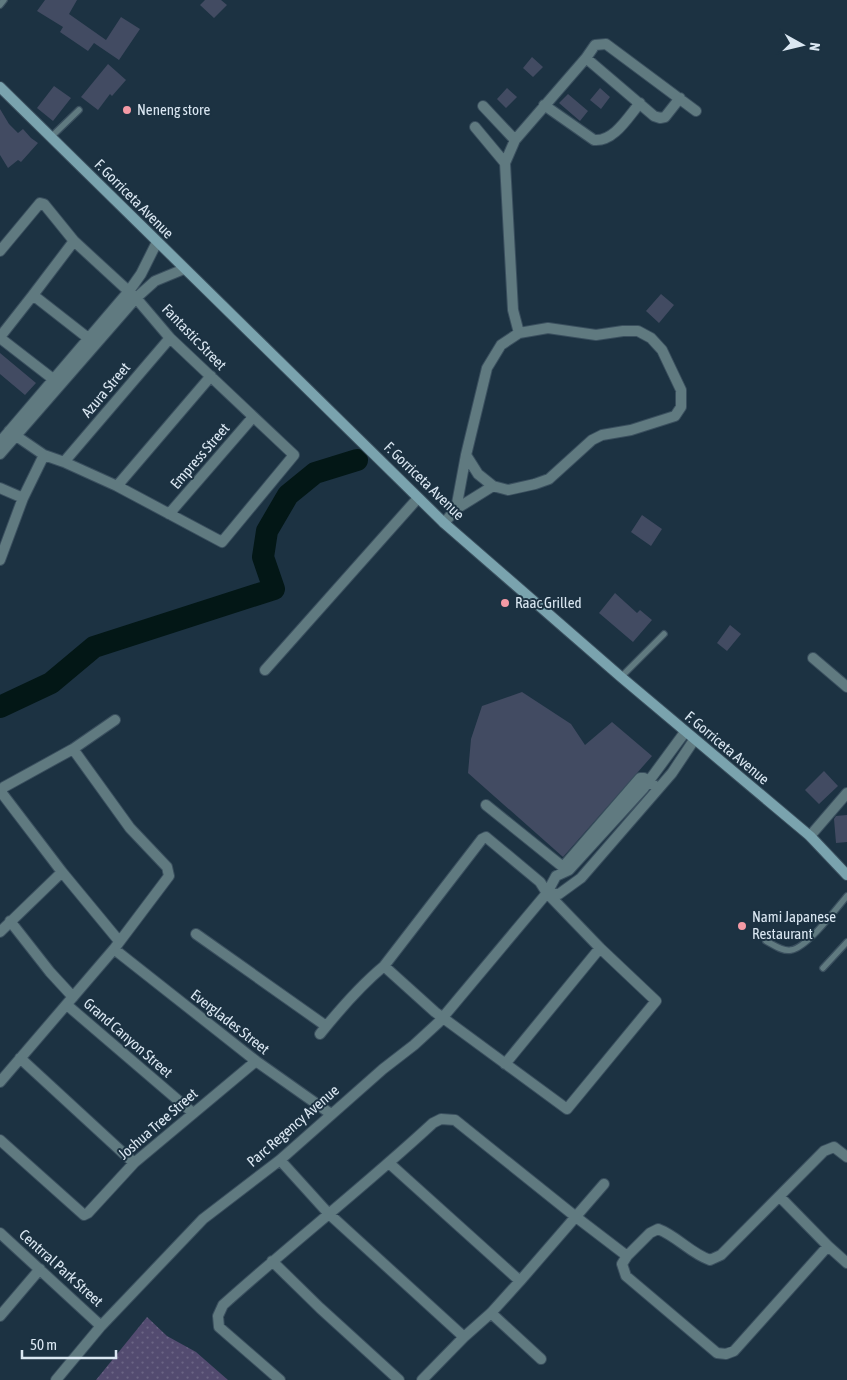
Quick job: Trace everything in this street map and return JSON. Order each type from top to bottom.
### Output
[{"type":"main road","name":"F. Gorriceta Avenue","points":[[0,87],[444,523],[694,740],[810,836],[846,870]]},
{"type":"street","points":[[519,333],[513,310],[505,163],[515,140],[586,58],[595,44],[606,44],[696,111]]},
{"type":"street","points":[[586,58],[654,116],[665,117],[680,98]]},
{"type":"street","points":[[544,105],[594,140],[598,140],[605,139],[615,132],[640,103]]},
{"type":"street","points":[[483,106],[515,140]]},
{"type":"street","points":[[475,127],[505,163]]},
{"type":"street","name":"Fantastic Street","points":[[0,251],[41,202],[74,241],[133,294],[170,338],[294,455],[222,542],[169,514]]},
{"type":"street","points":[[53,379],[0,337],[74,241]]},
{"type":"street","points":[[0,442],[12,434],[133,294],[157,242]]},
{"type":"street","points":[[0,454],[12,434],[53,379],[88,338],[133,294],[155,281],[184,269]]},
{"type":"street","points":[[33,295],[88,338]]},
{"type":"street","points":[[456,509],[466,455],[487,368],[500,344],[519,333],[548,328],[596,335],[638,331],[651,338],[662,350],[681,390],[681,407],[675,416],[631,430],[602,435],[592,440],[550,479],[535,484],[508,490],[493,486],[478,474],[466,455]]},
{"type":"street","name":"Azura Street","points":[[64,462],[170,338]]},
{"type":"street","points":[[117,486],[211,376]]},
{"type":"street","name":"Empress Street","points":[[169,514],[253,417]]},
{"type":"street","points":[[12,434],[44,455],[117,486],[169,514]]},
{"type":"street","points":[[1,553],[23,498],[44,455]]},
{"type":"street","points":[[444,523],[456,509],[493,486]]},
{"type":"street","points":[[0,488],[23,498]]},
{"type":"street","points":[[266,670],[418,498]]},
{"type":"street","points":[[813,658],[847,687]]},
{"type":"street","points":[[0,1082],[117,945],[169,876],[165,864],[130,828],[74,749],[115,720]]},
{"type":"street","points":[[657,788],[649,781],[685,732]]},
{"type":"street","points":[[546,893],[559,894],[581,878],[657,788],[672,773],[694,740]]},
{"type":"street","name":"Everglades Street","points":[[74,749],[4,787],[1,792],[117,945],[256,1061],[331,1114]]},
{"type":"street","name":"Parc Regency Avenue","points":[[56,1380],[101,1326],[203,1219],[280,1160],[383,1068],[414,1045],[451,1009],[546,893],[556,876],[566,868],[636,782],[640,778],[649,781]]},
{"type":"street","points":[[810,836],[847,793]]},
{"type":"street","points":[[486,805],[581,878]]},
{"type":"street","points":[[196,934],[323,1030],[366,980],[384,966],[482,839],[486,837],[540,882],[546,893],[656,1001],[567,1109],[442,1017],[384,966]]},
{"type":"street","points":[[0,932],[62,872]]},
{"type":"street","name":"Grand Canyon Street","points":[[10,921],[70,1001],[193,1113]]},
{"type":"street","points":[[505,1064],[600,948]]},
{"type":"street","points":[[20,1058],[134,1163]]},
{"type":"street","name":"Joshua Tree Street","points":[[0,1140],[84,1215],[134,1163],[256,1061]]},
{"type":"street","points":[[280,1380],[219,1327],[218,1316],[223,1306],[272,1261],[389,1164],[438,1120],[455,1120],[627,1256]]},
{"type":"street","points":[[828,1246],[734,1351],[726,1354],[717,1353],[626,1276],[622,1264],[627,1256],[650,1233],[658,1229],[665,1231],[700,1257],[710,1260],[721,1255],[824,1151],[834,1147],[847,1157]]},
{"type":"street","points":[[280,1160],[328,1213],[464,1337]]},
{"type":"street","points":[[389,1164],[520,1282]]},
{"type":"street","points":[[422,1380],[520,1282],[604,1184]]},
{"type":"street","points":[[780,1197],[847,1263]]},
{"type":"street","name":"Centrral Park Street","points":[[0,1233],[101,1326]]},
{"type":"street","points":[[272,1261],[399,1380]]},
{"type":"street","points":[[0,1316],[40,1269]]},
{"type":"street","points":[[491,1313],[541,1359]]},
{"type":"lane","points":[[0,5],[4,0]]},
{"type":"lane","points":[[51,137],[79,110]]},
{"type":"lane","points":[[621,677],[664,634]]},
{"type":"lane","points":[[766,941],[784,951],[793,950],[811,937],[847,896]]},
{"type":"lane","points":[[823,968],[847,942]]},
{"type":"shaded area","points":[[147,1317],[167,1336],[196,1352],[228,1380],[96,1380]]},
{"type":"building","points":[[45,0],[77,0],[69,14],[106,40],[121,17],[140,29],[119,60],[94,43],[88,51],[60,32],[63,27],[37,11]]},
{"type":"building","points":[[205,0],[221,0],[227,5],[214,18],[200,5]]},
{"type":"building","points":[[532,57],[543,67],[533,77],[523,68]]},
{"type":"building","points":[[108,64],[126,80],[112,96],[110,94],[98,110],[81,97]]},
{"type":"building","points":[[54,86],[71,98],[53,121],[37,108]]},
{"type":"building","points":[[507,88],[517,97],[506,108],[497,99]]},
{"type":"building","points":[[600,88],[610,97],[601,109],[590,100]]},
{"type":"building","points":[[568,94],[588,111],[580,121],[559,103]]},
{"type":"building","points":[[0,109],[9,124],[18,133],[23,129],[38,143],[21,162],[18,160],[8,168],[0,155]]},
{"type":"building","points":[[661,294],[674,305],[659,323],[646,311]]},
{"type":"building","points":[[0,353],[36,383],[25,395],[0,374]]},
{"type":"building","points":[[642,515],[662,529],[651,546],[631,532]]},
{"type":"building","points":[[615,593],[637,613],[640,610],[652,620],[633,642],[599,613]]},
{"type":"building","points":[[730,625],[741,634],[727,651],[717,643]]},
{"type":"building","points":[[522,692],[571,724],[585,745],[612,722],[652,756],[563,857],[468,773],[471,739],[482,706]]},
{"type":"building","points":[[824,771],[838,786],[819,804],[805,790]]},
{"type":"building","points":[[847,815],[847,842],[836,843],[834,819],[836,816]]},
{"type":"waterway","points":[[0,707],[51,683],[94,647],[274,589],[263,557],[267,531],[288,495],[315,473],[357,460]]},
{"type":"place","name":"Neneng store","points":[[127,110]]},
{"type":"place","name":"Raac Grilled","points":[[505,603]]},
{"type":"place","name":"Nami Japanese Restaurant","points":[[742,926]]}]
